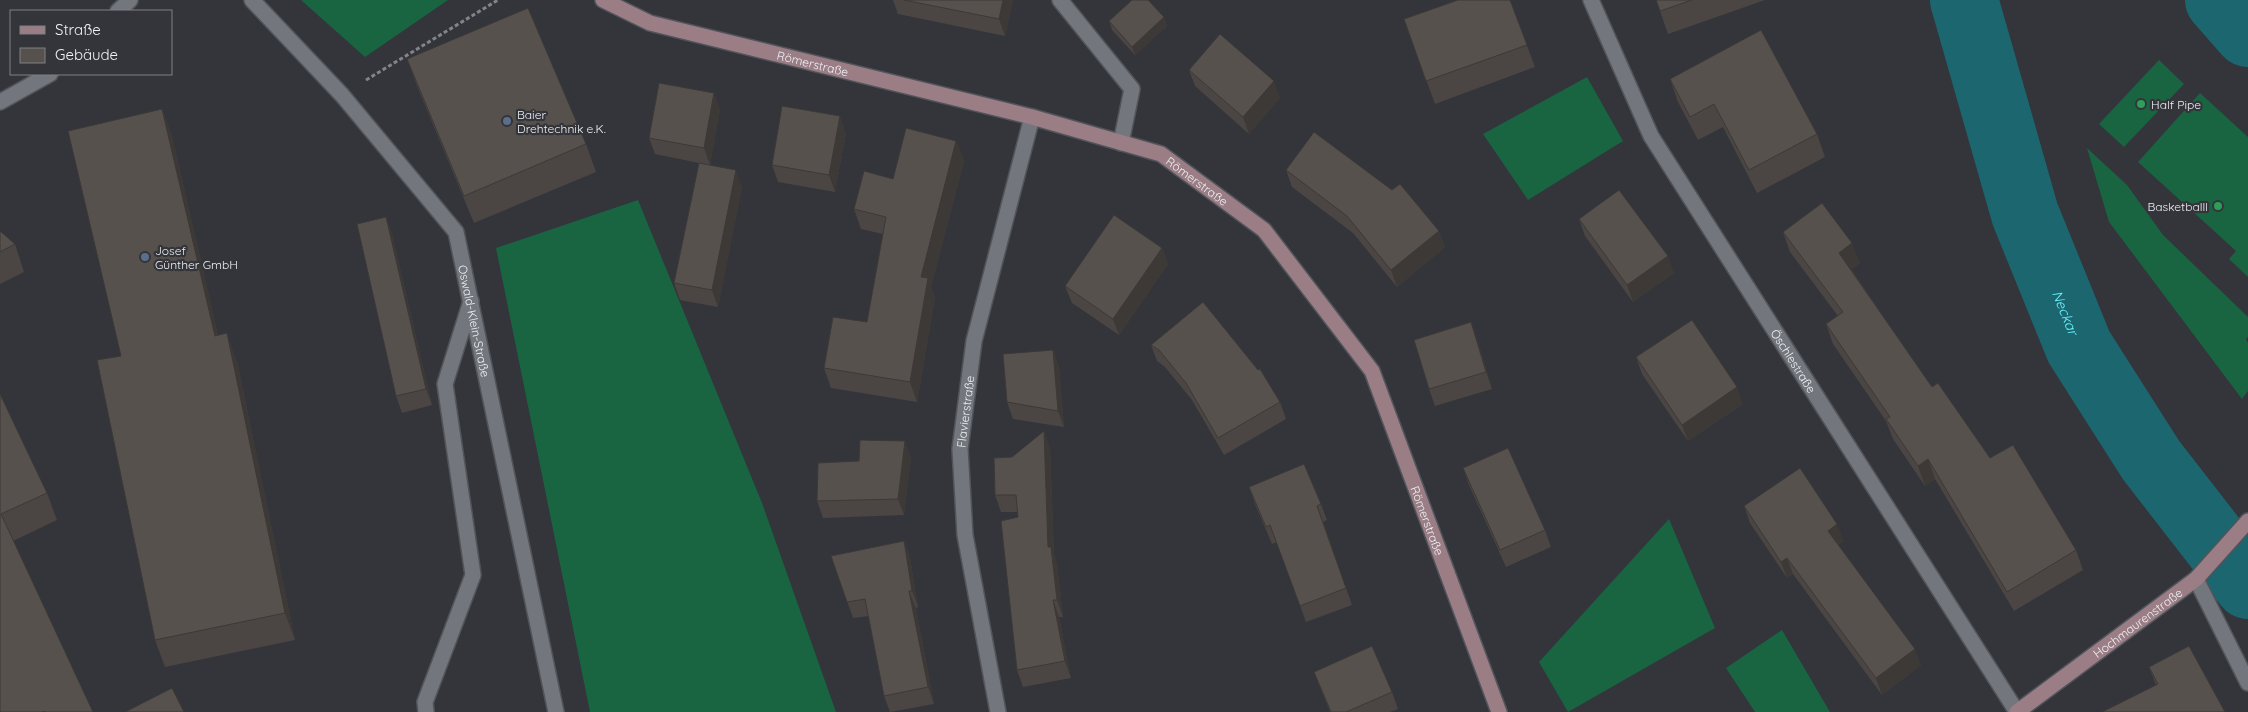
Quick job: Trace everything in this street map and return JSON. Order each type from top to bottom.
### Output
[{"type":"street","points":[[119,10],[130,0]]},
{"type":"street","name":"Oswald-Klein-Straße","points":[[252,0],[342,95],[456,232],[556,712]]},
{"type":"street","name":"Römerstraße","points":[[603,0],[650,23],[1032,117],[1161,154],[1264,230],[1372,371],[1499,712]]},
{"type":"street","points":[[1060,0],[1132,89],[1120,142]]},
{"type":"street","name":"Öschlestraße","points":[[1591,0],[1651,136],[2017,712]]},
{"type":"street","points":[[0,102],[48,75]]},
{"type":"street","name":"Flavierstraße","points":[[998,712],[965,536],[960,449],[974,341],[1032,117]]},
{"type":"street","points":[[426,712],[425,702],[473,575],[445,384],[471,301]]},
{"type":"street","name":"Hochmaurenstraße","points":[[2017,712],[2196,579],[2248,521]]},
{"type":"street","points":[[2196,579],[2248,683]]},
{"type":"path","points":[[342,95],[498,0]]},
{"type":"green space","points":[[301,0],[448,0],[365,57]]},
{"type":"green space","name":"Half Pipe","points":[[2159,60],[2184,84],[2124,147],[2099,124]]},
{"type":"green space","points":[[1587,77],[1623,141],[1528,200],[1483,134]]},
{"type":"green space","name":"Basketballl","points":[[2200,93],[2248,137],[2248,277],[2229,259],[2236,251],[2138,162]]},
{"type":"green space","points":[[2087,148],[2127,185],[2163,235],[2248,317],[2248,337],[2246,339],[2248,343],[2248,391],[2242,399],[2109,222]]},
{"type":"green space","points":[[638,200],[762,503],[836,712],[590,712],[496,248]]},
{"type":"green space","points":[[1669,519],[1715,628],[1568,712],[1539,662]]},
{"type":"green space","points":[[1782,630],[1830,712],[1755,712],[1726,668]]},
{"type":"building","points":[[904,0],[1003,0],[999,19]]},
{"type":"building","points":[[1132,0],[1148,0],[1164,17],[1132,47],[1109,21]]},
{"type":"building","points":[[1458,0],[1510,0],[1527,45],[1426,81],[1404,19]]},
{"type":"building","points":[[1656,0],[1692,0],[1660,11]]},
{"type":"building","points":[[528,8],[586,144],[464,196],[407,59]]},
{"type":"building","points":[[1761,30],[1817,134],[1749,170],[1714,104],[1690,117],[1670,79]]},
{"type":"building","points":[[1220,34],[1274,81],[1243,117],[1189,70]]},
{"type":"building","points":[[659,83],[714,93],[704,148],[649,138]]},
{"type":"building","points":[[782,106],[840,116],[829,175],[772,165]]},
{"type":"building","points":[[162,109],[215,336],[227,333],[285,613],[155,640],[97,360],[121,356],[68,131]]},
{"type":"building","points":[[906,128],[956,141],[921,277],[928,278],[910,382],[824,368],[833,317],[867,322],[886,217],[854,209],[864,171],[893,179]]},
{"type":"building","points":[[1314,132],[1392,190],[1400,184],[1439,231],[1391,270],[1347,216],[1286,170]]},
{"type":"building","points":[[699,163],[736,170],[712,290],[674,283]]},
{"type":"building","points":[[1619,190],[1668,256],[1627,285],[1579,219]]},
{"type":"building","points":[[1822,203],[1852,243],[1839,253],[1932,387],[1938,383],[1990,458],[2013,445],[2076,550],[2007,592],[1928,459],[1918,466],[1886,419],[1890,417],[1826,324],[1843,312],[1783,232]]},
{"type":"building","points":[[1114,215],[1162,248],[1113,319],[1065,286]]},
{"type":"building","points":[[386,217],[426,389],[396,396],[357,224]]},
{"type":"building","points":[[0,231],[15,244],[0,252]]},
{"type":"building","points":[[1203,302],[1258,370],[1260,369],[1280,402],[1218,438],[1186,383],[1159,350],[1151,345]]},
{"type":"building","points":[[1692,320],[1737,387],[1682,425],[1636,357]]},
{"type":"building","points":[[1471,322],[1486,372],[1429,389],[1414,340]]},
{"type":"building","points":[[1053,350],[1058,411],[1007,402],[1003,354]]},
{"type":"building","points":[[0,394],[47,493],[1,514],[93,712],[0,712]]},
{"type":"building","points":[[1044,431],[1048,547],[1051,547],[1057,600],[1053,600],[1065,661],[1017,670],[1001,521],[1018,517],[1016,495],[995,495],[994,458],[1012,457]]},
{"type":"building","points":[[860,440],[905,441],[898,499],[817,501],[818,463],[859,461]]},
{"type":"building","points":[[1508,448],[1545,530],[1500,550],[1463,468]]},
{"type":"building","points":[[1304,464],[1321,504],[1317,506],[1346,588],[1300,606],[1270,525],[1266,527],[1249,487]]},
{"type":"building","points":[[1800,468],[1837,524],[1828,531],[1915,649],[1876,678],[1787,558],[1781,562],[1744,506]]},
{"type":"building","points":[[904,541],[912,591],[909,591],[928,687],[884,696],[865,599],[847,602],[831,556]]},
{"type":"building","points":[[1372,646],[1392,692],[1346,712],[1331,712],[1314,672]]},
{"type":"building","points":[[2189,646],[2225,712],[2102,712],[2158,684],[2149,667]]},
{"type":"building","points":[[172,688],[184,712],[125,712]]},
{"type":"waterway","name":"Neckar","points":[[1964,0],[2025,214],[2079,347],[2151,460],[2248,585]]},
{"type":"waterway","name":"Neckar","points":[[2219,0],[2248,33]]},
{"type":"place","name":"Half Pipe","points":[[2141,104]]},
{"type":"place","name":"Baier Drehtechnik e.K.","points":[[507,121]]},
{"type":"place","name":"Basketballl","points":[[2218,206]]},
{"type":"place","name":"Josef Günther GmbH","points":[[145,257]]}]
